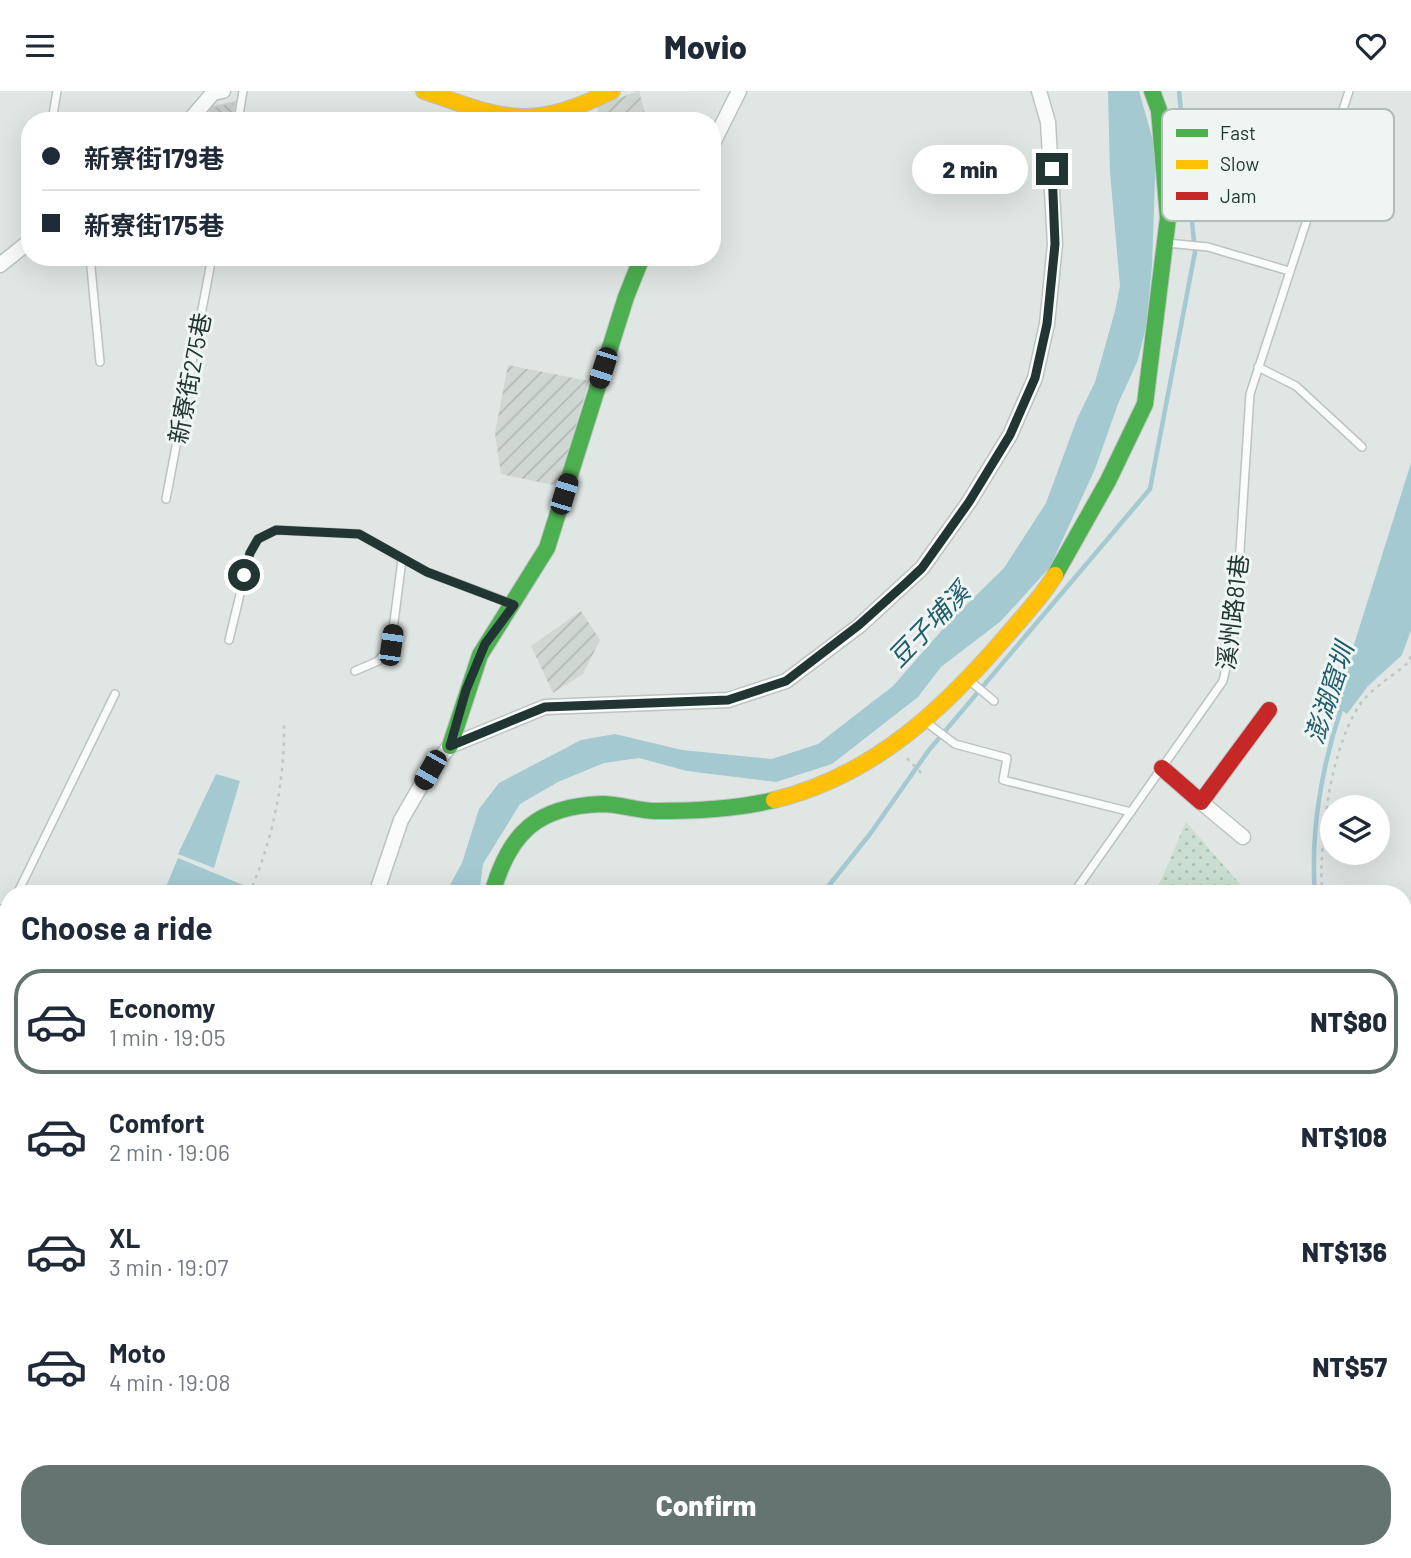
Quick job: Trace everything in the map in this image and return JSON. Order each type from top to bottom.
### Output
[{"type":"street","points":[[197,112],[213,93],[223,91]]},
{"type":"street","points":[[424,91],[488,112]]},
{"type":"street","points":[[558,112],[577,108],[612,91]]},
{"type":"street","points":[[721,127],[739,91]]},
{"type":"street","points":[[450,746],[545,707],[728,700],[786,681],[859,625],[922,568],[969,502],[1010,435],[1035,378],[1047,324],[1055,244],[1048,122],[1039,91]]},
{"type":"street","points":[[1152,91],[1160,110],[1162,137]]},
{"type":"street","points":[[495,885],[500,866],[519,833],[552,811],[603,804],[654,811],[754,805],[807,792],[895,746],[973,683],[1049,585],[1108,481],[1145,404],[1168,221]]},
{"type":"street","points":[[0,265],[21,248]]},
{"type":"street","points":[[379,885],[401,820],[430,770],[450,746],[466,690],[485,644],[514,605],[547,548],[626,297],[638,266]]},
{"type":"street","points":[[1201,801],[1269,710]]},
{"type":"street","points":[[1162,768],[1243,837]]},
{"type":"lane","points":[[54,112],[57,91]]},
{"type":"lane","points":[[240,112],[243,91]]},
{"type":"lane","name":"溪州路81巷","points":[[1343,109],[1349,91]]},
{"type":"lane","name":"溪州路81巷","points":[[1079,885],[1223,681],[1235,628],[1250,394],[1305,221]]},
{"type":"lane","points":[[1165,243],[1200,246],[1289,271]]},
{"type":"lane","points":[[91,266],[100,362]]},
{"type":"lane","name":"新寮街275巷","points":[[166,499],[210,266]]},
{"type":"lane","points":[[1258,367],[1296,386],[1362,447]]},
{"type":"lane","points":[[229,640],[250,553],[258,539],[276,530],[359,534],[402,560],[514,605]]},
{"type":"lane","points":[[355,671],[378,661],[391,645],[402,560]]},
{"type":"lane","points":[[973,683],[994,701]]},
{"type":"lane","points":[[21,885],[115,694]]},
{"type":"lane","points":[[924,720],[956,744],[1007,758],[1003,780],[1131,812]]},
{"type":"path","points":[[1322,885],[1320,852],[1337,761],[1357,708],[1409,662],[1411,655]]},
{"type":"path","points":[[253,885],[260,869],[285,763],[284,724]]},
{"type":"path","points":[[913,764],[924,776]]},
{"type":"shaded area","points":[[639,91],[645,112],[598,112],[598,105]]},
{"type":"shaded area","points":[[508,365],[589,381],[558,486],[501,474],[495,433]]},
{"type":"shaded area","points":[[581,611],[600,640],[583,674],[553,693],[531,646]]},
{"type":"green space","points":[[1186,822],[1241,885],[1159,885]]},
{"type":"water","name":"豆子埔溪","points":[[1108,91],[1139,91],[1156,151],[1152,266],[1146,327],[1138,360],[1118,404],[1095,469],[1050,567],[1001,621],[941,667],[918,697],[832,764],[776,782],[687,771],[639,758],[604,763],[558,782],[520,804],[483,864],[480,885],[450,885],[462,863],[479,809],[499,783],[581,740],[615,734],[682,750],[772,759],[818,744],[893,686],[950,621],[1004,568],[1046,503],[1077,419],[1095,382],[1115,311],[1120,286],[1110,172]]},
{"type":"water","points":[[1411,463],[1411,630],[1402,655],[1368,686],[1347,714],[1335,705]]},
{"type":"water","points":[[216,774],[240,781],[214,868],[178,854]]},
{"type":"water","points":[[178,858],[243,885],[167,885]]},
{"type":"building","points":[[235,102],[233,112],[210,112],[213,107]]},
{"type":"waterway","points":[[1179,91],[1181,109]]},
{"type":"waterway","points":[[829,885],[870,834],[929,750],[1150,489],[1195,252],[1192,221]]},
{"type":"waterway","name":"澎湖窟圳","points":[[1315,885],[1314,847],[1319,799],[1342,706]]},
{"type":"traffic: fast","points":[[1152,91],[1159,110],[1162,146]]},
{"type":"traffic: fast","points":[[1055,575],[1108,481],[1145,404],[1168,221]]},
{"type":"traffic: fast","points":[[450,746],[480,655],[547,548],[626,297],[638,266]]},
{"type":"traffic: fast","points":[[495,885],[507,854],[517,839],[543,817],[560,810],[602,804],[649,811],[700,810],[774,800]]},
{"type":"traffic: slow","points":[[424,91],[490,112]]},
{"type":"traffic: slow","points":[[559,112],[612,91]]},
{"type":"traffic: slow","points":[[774,800],[810,789],[843,774],[875,757],[904,736],[932,713],[984,662],[1039,598],[1055,575]]},
{"type":"traffic: jam","points":[[1162,768],[1201,802],[1269,710]]},
{"type":"route","points":[[244,575],[250,553],[258,539],[276,530],[359,534],[427,572],[514,605],[485,644],[466,690],[450,746],[500,723],[545,707],[728,700],[786,681],[859,625],[922,568],[969,502],[1010,435],[1035,378],[1047,324],[1055,244],[1052,169]]}]
